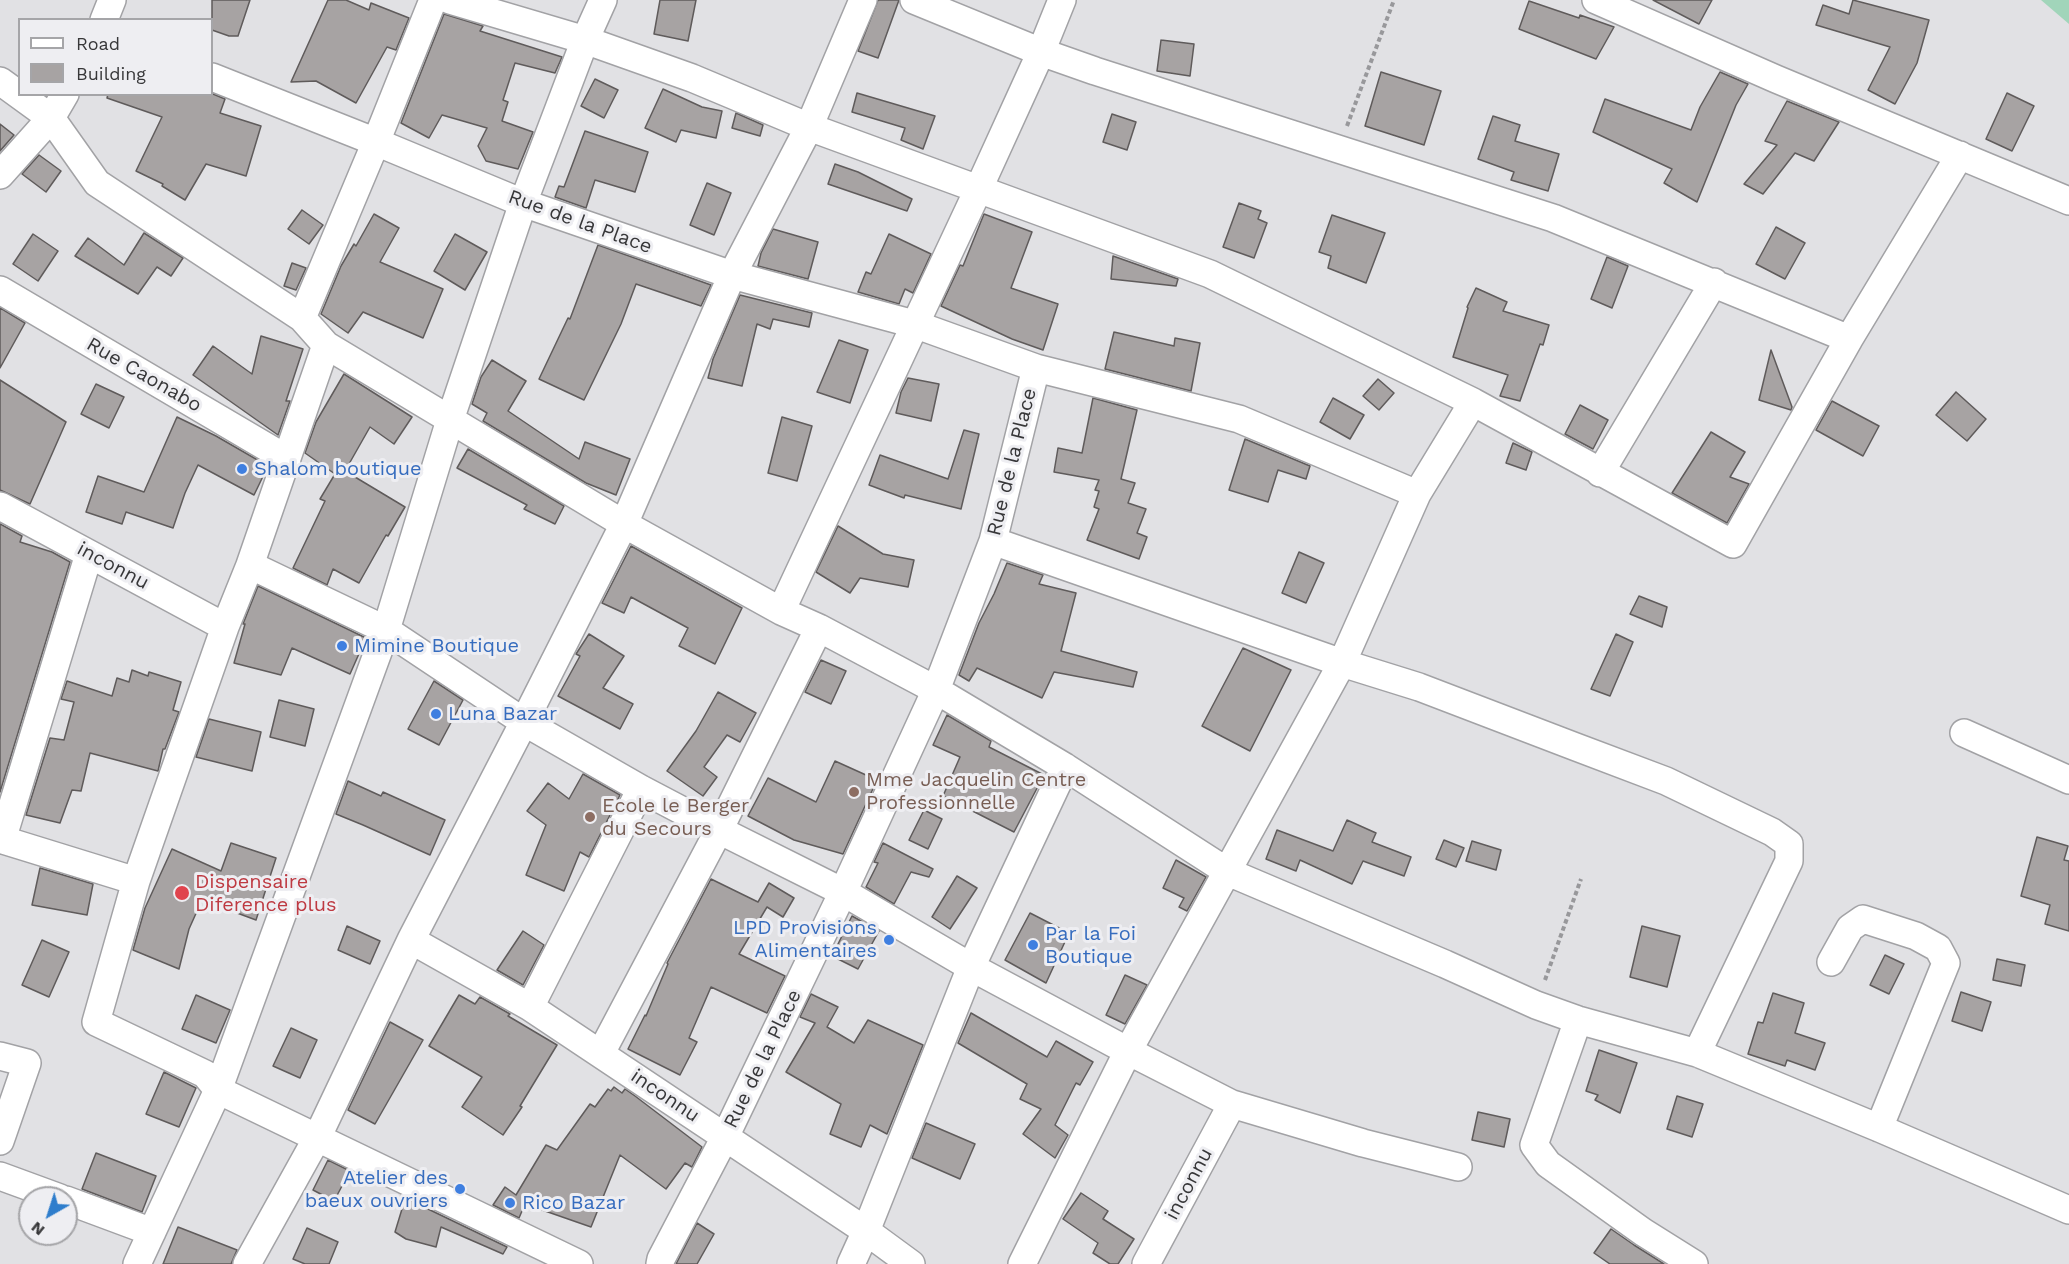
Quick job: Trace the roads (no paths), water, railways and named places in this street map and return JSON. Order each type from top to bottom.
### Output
[{"type":"street","points":[[105,18],[112,0]]},
{"type":"street","points":[[302,318],[433,0]]},
{"type":"street","points":[[450,0],[585,40],[692,78],[808,127],[1210,274],[1473,402],[1733,544],[1849,339],[1960,155]]},
{"type":"street","points":[[137,1264],[152,1232],[211,1082],[386,630],[450,420],[523,203],[585,40],[603,0]]},
{"type":"street","points":[[247,1264],[317,1138],[411,940],[624,524],[732,275],[808,127],[863,0]]},
{"type":"street","points":[[914,0],[1041,52],[1553,218],[1849,339]]},
{"type":"street","points":[[781,611],[979,188],[1062,0]]},
{"type":"street","points":[[1596,0],[1776,79],[2069,201]]},
{"type":"street","name":"Rue de la Place","points":[[213,77],[523,203],[732,275],[914,324],[1036,368],[993,541],[936,690],[843,892],[725,1137],[660,1264]]},
{"type":"street","points":[[0,81],[18,94]]},
{"type":"street","points":[[21,96],[51,118],[97,183],[302,318],[326,345],[624,524],[781,611],[819,628],[936,690],[1065,767],[1228,872],[1536,1005],[1578,1020],[1697,1053],[2069,1210]]},
{"type":"street","points":[[0,175],[51,118],[64,96]]},
{"type":"street","points":[[1600,473],[1714,282]]},
{"type":"street","name":"Rue Caonabo","points":[[0,290],[287,459]]},
{"type":"street","points":[[326,345],[250,565],[225,627],[136,881],[96,1022],[180,1061],[211,1082],[551,1258],[579,1264]]},
{"type":"street","points":[[1036,368],[1239,419],[1417,494]]},
{"type":"street","points":[[1022,1264],[1128,1051],[1342,663],[1417,494],[1473,402]]},
{"type":"street","name":"inconnu","points":[[0,506],[225,627]]},
{"type":"street","points":[[993,541],[1342,663],[1419,687],[1666,781],[1772,832],[1789,844],[1789,861],[1697,1053]]},
{"type":"street","points":[[90,554],[1,839],[136,881]]},
{"type":"street","points":[[250,565],[386,630],[524,722],[641,789],[843,892],[971,967],[1232,1104],[1364,1143],[1458,1167]]},
{"type":"street","points":[[601,1053],[719,830],[819,628]]},
{"type":"street","points":[[1964,733],[2069,780]]},
{"type":"street","points":[[851,1264],[971,967],[1065,767]]},
{"type":"street","points":[[530,1007],[641,789]]},
{"type":"street","points":[[1832,962],[1850,928],[1863,919],[1916,936],[1938,948],[1946,963],[1879,1128]]},
{"type":"street","name":"inconnu","points":[[411,940],[530,1007],[912,1264]]},
{"type":"street","points":[[1578,1020],[1534,1145],[1548,1164],[1643,1232],[1694,1264]]},
{"type":"street","points":[[0,1056],[27,1063],[0,1141]]},
{"type":"street","name":"inconnu","points":[[1146,1264],[1232,1104]]},
{"type":"street","points":[[0,1176],[27,1186]]},
{"type":"street","points":[[78,1204],[152,1232]]},
{"type":"place","name":"Shalom boutique","points":[[242,469]]},
{"type":"place","name":"Mimine Boutique","points":[[342,646]]},
{"type":"place","name":"Luna Bazar","points":[[436,714]]},
{"type":"place","name":"Mme Jacquelin Centre Professionnelle","points":[[854,792]]},
{"type":"place","name":"Ecole le Berger du Secours","points":[[590,817]]},
{"type":"place","name":"Dispensaire Diference plus","points":[[182,893]]},
{"type":"place","name":"LPD Provisions Alimentaires","points":[[889,940]]},
{"type":"place","name":"Par la Foi Boutique","points":[[1033,945]]},
{"type":"place","name":"Atelier des baeux ouvriers","points":[[460,1189]]},
{"type":"place","name":"Rico Bazar","points":[[510,1203]]}]
